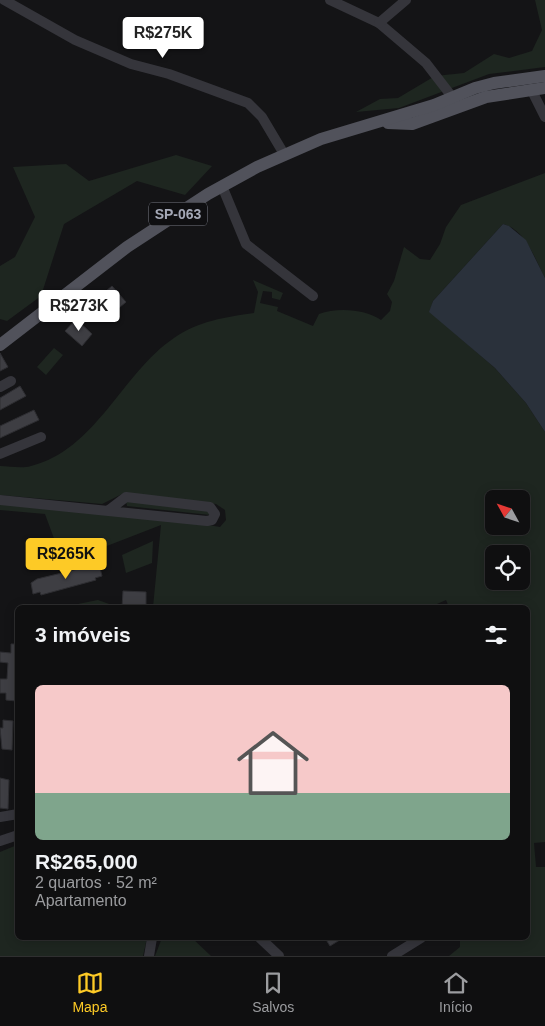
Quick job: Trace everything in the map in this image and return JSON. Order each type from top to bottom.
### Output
[{"type":"main road","name":"SP-063","points":[[0,345],[111,258],[222,186],[284,154],[321,139],[453,98],[494,83],[545,76]]},
{"type":"main road","name":"SP-063","points":[[378,122],[412,124],[486,97],[545,88]]},
{"type":"street","points":[[4,0],[76,40],[130,64],[170,74],[248,103],[262,118],[284,154]]},
{"type":"street","points":[[330,0],[379,24],[426,63],[453,98]]},
{"type":"street","points":[[379,24],[406,0]]},
{"type":"street","points":[[532,89],[545,117]]},
{"type":"street","points":[[222,186],[246,244],[313,296]]},
{"type":"street","points":[[0,387],[11,381]]},
{"type":"street","points":[[0,454],[41,437]]},
{"type":"street","points":[[0,500],[207,521],[212,520],[215,514],[210,507],[126,497],[108,510]]},
{"type":"street","points":[[0,817],[15,814]]},
{"type":"street","points":[[0,842],[15,836]]},
{"type":"street","points":[[149,956],[152,940]]},
{"type":"street","points":[[262,940],[279,956]]},
{"type":"street","points":[[392,956],[418,940]]},
{"type":"shaded area","points":[[535,0],[545,0],[545,67],[489,74],[399,108],[356,112],[380,99],[398,98],[435,76],[464,73],[494,54],[509,58],[532,51],[542,30]]},
{"type":"shaded area","points":[[176,155],[212,166],[185,195],[137,181],[64,224],[41,296],[7,321],[0,319],[0,266],[15,257],[35,217],[13,167],[66,164],[89,181]]},
{"type":"shaded area","points":[[545,173],[545,278],[524,239],[511,227],[503,224],[433,301],[430,312],[495,368],[526,403],[545,432],[545,842],[534,843],[536,867],[545,867],[545,956],[449,956],[460,947],[460,940],[530,940],[530,605],[448,605],[446,600],[435,605],[153,605],[161,525],[63,563],[45,514],[0,510],[0,503],[164,517],[220,527],[226,520],[225,510],[216,504],[124,493],[102,504],[0,495],[0,466],[31,466],[54,457],[73,444],[91,428],[156,353],[183,332],[223,318],[254,313],[258,292],[253,280],[283,293],[280,300],[272,298],[272,292],[263,291],[260,303],[278,307],[277,311],[313,326],[319,314],[334,310],[360,311],[381,320],[390,311],[392,302],[387,294],[394,281],[404,247],[420,259],[430,260],[440,244],[446,227],[461,205]]},
{"type":"shaded area","points":[[503,224],[509,226],[526,240],[545,278],[545,432],[526,403],[495,368],[429,312],[433,301]]},
{"type":"shaded area","points":[[54,348],[63,355],[46,375],[37,367]]},
{"type":"shaded area","points":[[126,501],[208,510],[210,515],[127,506]]},
{"type":"shaded area","points":[[153,541],[152,563],[126,573],[122,555]]},
{"type":"shaded area","points":[[98,600],[112,605],[73,605]]},
{"type":"shaded area","points":[[15,846],[15,940],[147,940],[143,956],[0,956],[0,852]]},
{"type":"shaded area","points":[[161,940],[194,940],[211,956],[155,956]]},
{"type":"building","points":[[112,286],[126,302],[113,313],[99,297]]},
{"type":"building","points":[[76,319],[92,334],[82,346],[65,331]]},
{"type":"building","points":[[0,353],[8,367],[0,371]]},
{"type":"building","points":[[20,386],[26,396],[0,410],[0,398]]},
{"type":"building","points":[[34,410],[39,420],[0,438],[0,426]]},
{"type":"building","points":[[99,564],[102,576],[95,578],[96,580],[41,595],[40,592],[33,594],[31,583],[37,579]]},
{"type":"building","points":[[123,591],[146,592],[146,605],[122,605]]},
{"type":"building","points":[[11,644],[15,644],[15,701],[6,700],[6,693],[0,693],[0,679],[7,679],[8,663],[0,662],[0,652],[11,653]]},
{"type":"building","points":[[3,720],[13,721],[12,750],[2,749],[0,728],[3,728]]},
{"type":"building","points":[[0,778],[9,780],[8,809],[0,808]]},
{"type":"building","points":[[326,940],[340,940],[330,946]]}]
